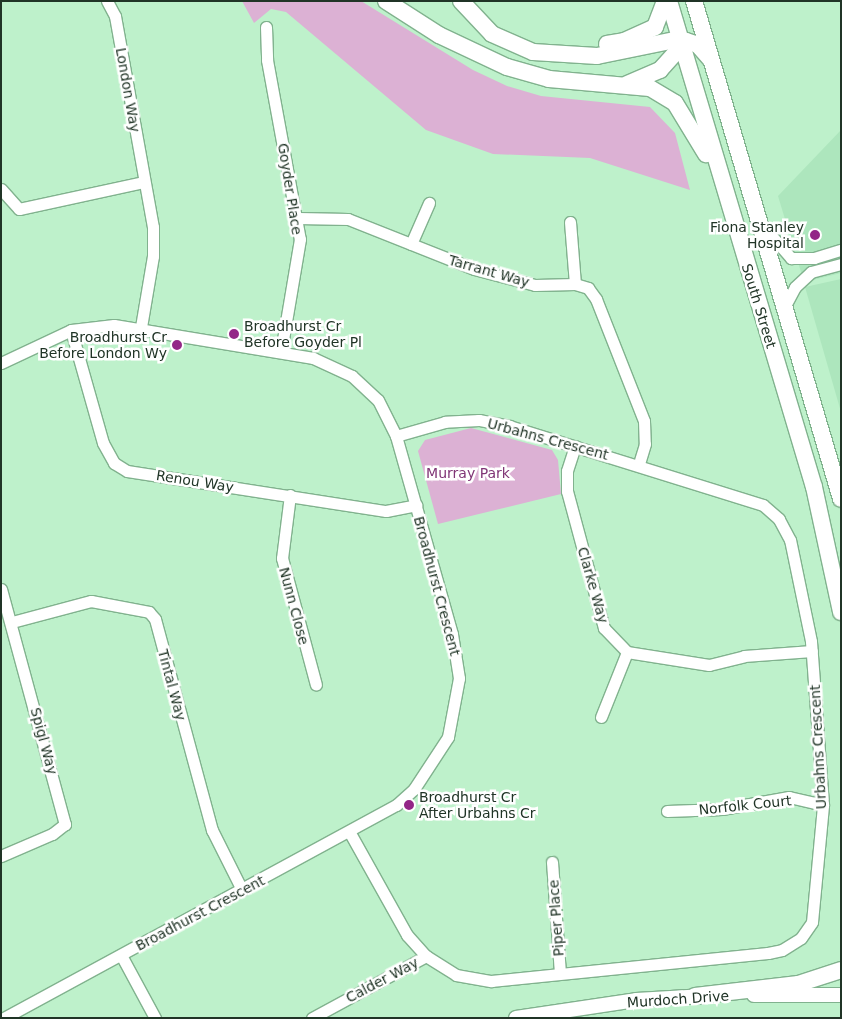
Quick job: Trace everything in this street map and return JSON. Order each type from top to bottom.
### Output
[{"type":"highway","points":[[386,1],[439,35],[507,67],[549,79],[650,88],[675,103],[688,120],[725,192]]},
{"type":"highway","points":[[461,1],[492,34],[520,48],[548,56],[596,56],[683,42],[708,55],[714,67]]},
{"type":"highway","points":[[520,48],[557,50],[624,41],[655,26],[667,1]]},
{"type":"highway","name":"South Street","points":[[667,1],[683,42],[725,192],[814,487],[841,612]]},
{"type":"highway","points":[[625,85],[660,70],[683,42],[695,3]]},
{"type":"highway","name":"South Street","points":[[695,3],[786,304],[841,498]]},
{"type":"highway","points":[[695,996],[798,984],[841,970]]},
{"type":"main road","name":"Murdoch Drive","points":[[516,1018],[636,1000],[695,996],[841,995]]},
{"type":"street","name":"London Way","points":[[107,1],[115,16],[154,240],[141,327]]},
{"type":"street","name":"Goyder Place","points":[[266,27],[266,60],[298,218],[300,239],[281,352]]},
{"type":"street","points":[[1,190],[19,209],[144,182]]},
{"type":"street","points":[[411,244],[429,203]]},
{"type":"street","name":"Tarrant Way","points":[[298,218],[348,219],[411,244],[518,281],[535,285],[575,284]]},
{"type":"street","points":[[760,221],[790,258],[814,258],[841,250]]},
{"type":"street","points":[[570,222],[575,284],[588,288],[596,299],[644,421],[644,444],[639,464]]},
{"type":"street","points":[[786,304],[795,287],[811,272],[841,264]]},
{"type":"street","name":"Broadhurst Crescent","points":[[1,363],[71,330],[100,325],[141,327],[325,361],[358,380],[378,400],[396,436],[457,653],[457,700],[448,737],[414,789],[379,818],[4,1018]]},
{"type":"street","name":"Renou Way","points":[[71,330],[103,442],[114,463],[127,471],[386,511],[416,505]]},
{"type":"street","name":"Urbahns Crescent","points":[[350,833],[407,935],[426,956],[456,975],[491,981],[700,963],[782,950],[801,938],[812,922],[823,805],[812,651],[790,540],[779,519],[764,505],[639,464],[479,420],[445,422],[396,436]]},
{"type":"street","name":"Clarke Way","points":[[575,446],[567,471],[567,490],[604,628],[628,652]]},
{"type":"street","name":"Nunn Close","points":[[290,496],[282,558],[316,686]]},
{"type":"street","name":"Spigl Way","points":[[1,589],[12,622],[65,824],[52,834],[1,856]]},
{"type":"street","name":"Tintal Way","points":[[12,622],[92,601],[149,612],[155,619],[212,830],[242,890]]},
{"type":"street","points":[[600,717],[628,652],[709,665],[744,656],[812,651]]},
{"type":"street","name":"Norfolk Court","points":[[667,811],[722,810],[789,797],[823,805]]},
{"type":"street","name":"Piper Place","points":[[552,862],[560,974]]},
{"type":"street","points":[[121,955],[155,1018]]},
{"type":"street","name":"Calder Way","points":[[312,1018],[426,956]]},
{"type":"shaded area","name":"Fiona Stanley Hospital","points":[[841,130],[841,273],[804,282],[778,196]]},
{"type":"shaded area","points":[[841,279],[841,412],[805,287]]},
{"type":"green space","points":[[242,1],[361,1],[473,70],[507,86],[541,96],[650,107],[675,133],[690,190],[590,158],[493,154],[426,130],[286,12],[271,9],[254,23]]},
{"type":"green space","name":"Murray Park","points":[[471,428],[552,450],[558,460],[561,494],[438,524],[418,451],[425,440]]},
{"type":"place","name":"Fiona Stanley Hospital","points":[[815,235]]},
{"type":"place","name":"Broadhurst Cr Before Goyder Pl","points":[[234,334]]},
{"type":"place","name":"Broadhurst Cr Before London Wy","points":[[177,345]]},
{"type":"place","name":"Broadhurst Cr After Urbahns Cr","points":[[409,805]]}]
